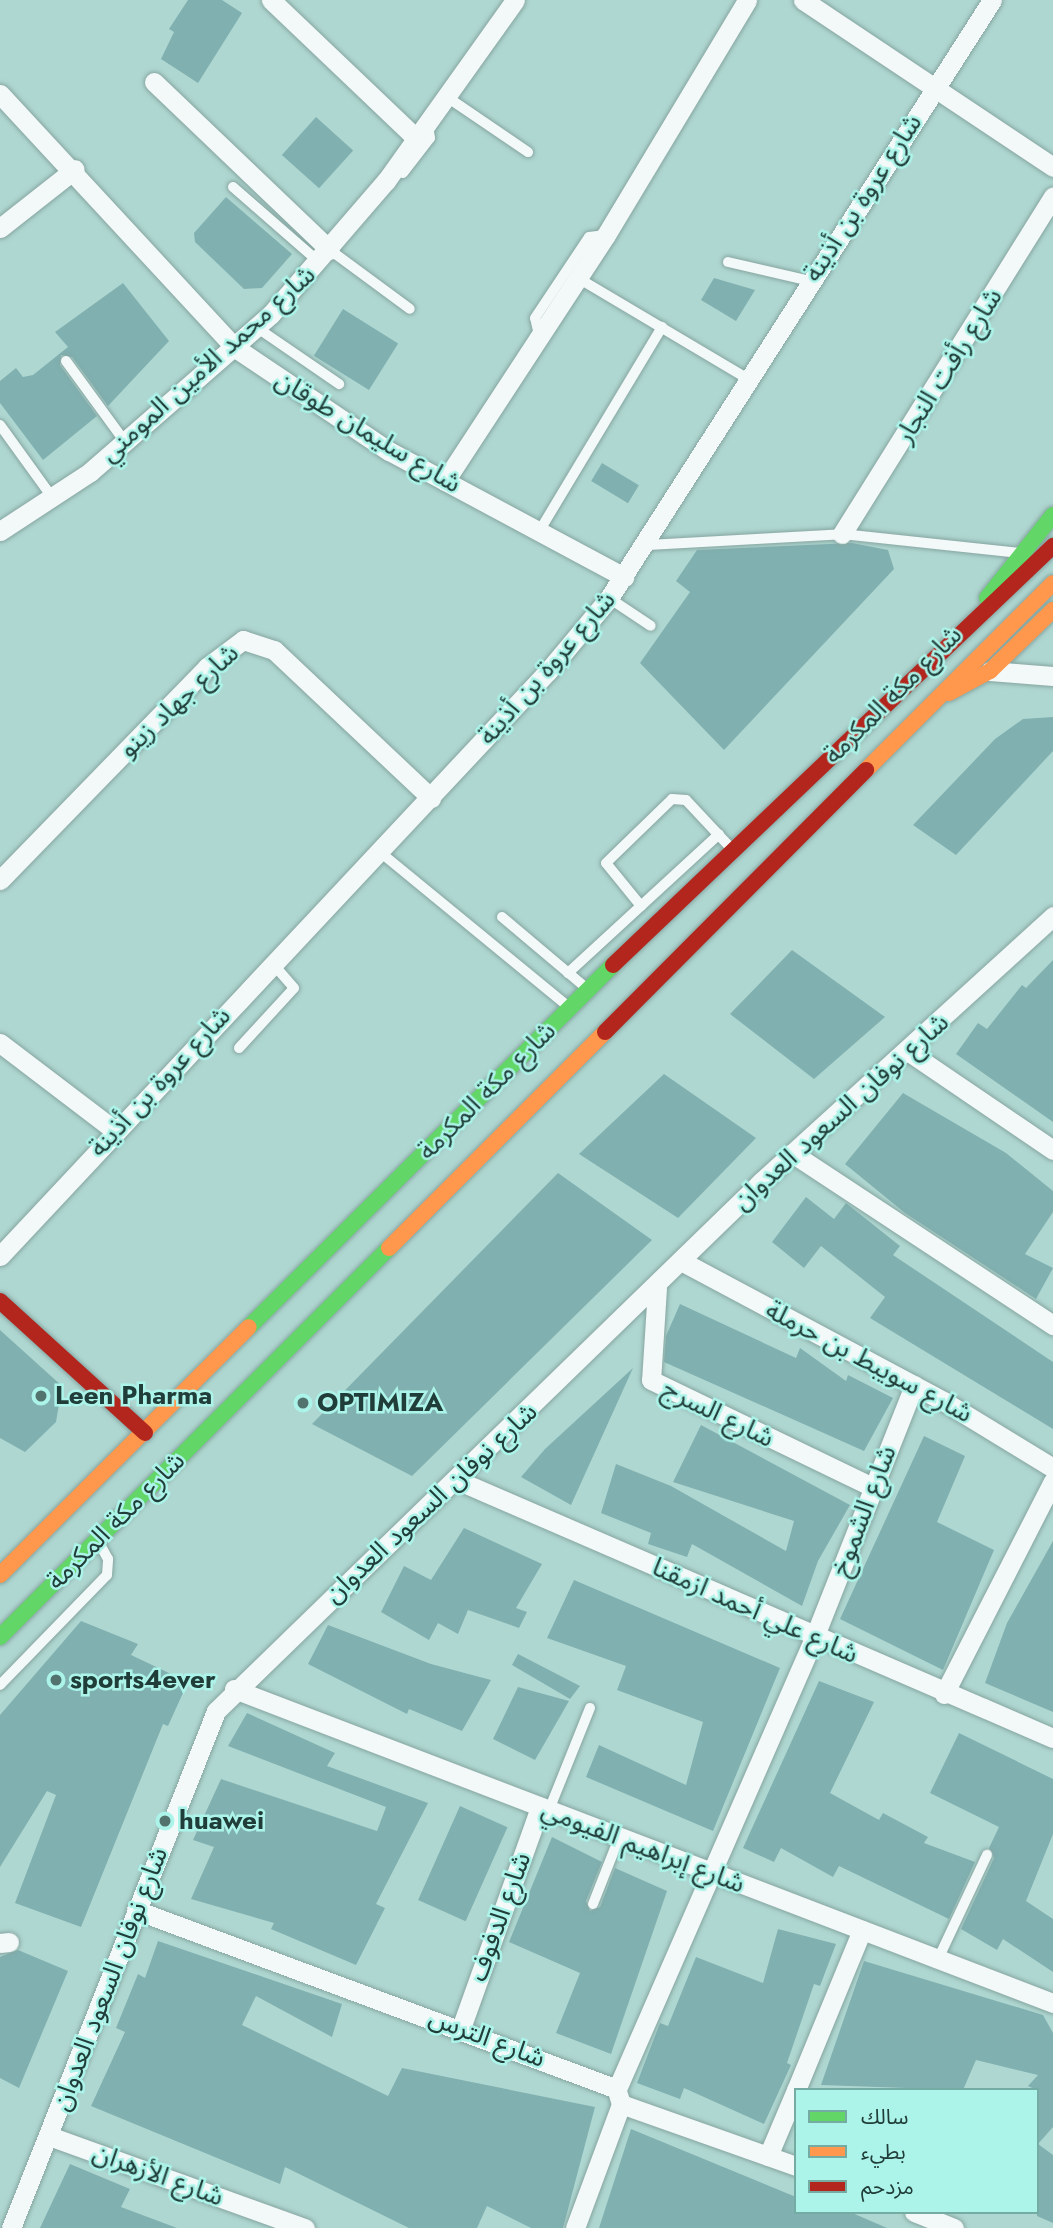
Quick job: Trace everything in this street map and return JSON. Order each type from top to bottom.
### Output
[{"type":"main road","name":"شارع مكة المكرمة","points":[[978,611],[1019,552],[1053,515]]},
{"type":"main road","name":"شارع مكة المكرمة","points":[[0,1575],[588,989],[734,852],[978,611],[1053,546]]},
{"type":"main road","name":"شارع مكة المكرمة","points":[[0,1637],[946,694],[1053,583]]},
{"type":"main road","name":"شارع مكة المكرمة","points":[[946,694],[990,671],[1052,613]]},
{"type":"main road","points":[[0,1301],[145,1433]]},
{"type":"street","points":[[271,0],[423,132]]},
{"type":"street","name":"شارع محمد الأمين المومني","points":[[0,531],[52,497],[125,443],[256,327],[325,257],[423,132],[515,0]]},
{"type":"street","points":[[445,481],[606,235],[747,0]]},
{"type":"street","points":[[803,0],[936,85],[1053,167]]},
{"type":"street","name":"شارع عروة بن أذينة","points":[[0,1256],[114,1130],[431,798],[609,598],[648,545],[810,281],[992,0]]},
{"type":"street","points":[[154,82],[325,257]]},
{"type":"street","name":"شارع سليمان طوقان","points":[[0,94],[75,169],[234,347],[343,424],[624,577]]},
{"type":"street","points":[[0,228],[75,169]]},
{"type":"street","name":"شارع رأفت النجار","points":[[842,534],[1053,196]]},
{"type":"street","name":"شارع جهاد زينو","points":[[0,880],[207,667],[243,640],[274,650],[431,798]]},
{"type":"street","points":[[990,671],[1053,676]]},
{"type":"street","name":"شارع نوفان السعود العدوان","points":[[11,2228],[204,1735],[234,1689],[459,1481],[792,1153],[909,1052],[1053,916]]},
{"type":"street","points":[[0,1043],[114,1130]]},
{"type":"street","points":[[909,1052],[1053,1150]]},
{"type":"street","points":[[792,1153],[1053,1325]]},
{"type":"street","name":"شارع سويبط بن حرملة","points":[[683,1262],[914,1385],[1053,1468]]},
{"type":"street","name":"شارع السرج","points":[[657,1288],[651,1380],[872,1487]]},
{"type":"street","name":"شارع الشموخ","points":[[709,1873],[814,1638],[914,1385]]},
{"type":"street","name":"شارع علي أحمد ازمقنا","points":[[459,1481],[814,1638],[1053,1738]]},
{"type":"street","points":[[944,1694],[1053,1481]]},
{"type":"street","name":"شارع إبراهيم الفيومي","points":[[234,1689],[709,1873],[939,1956],[1053,2003]]},
{"type":"street","name":"شارع الدفوف","points":[[461,2028],[544,1809]]},
{"type":"street","points":[[575,2228],[619,2097],[709,1873]]},
{"type":"street","name":"شارع الترس","points":[[136,1910],[461,2028],[619,2097],[794,2165]]},
{"type":"street","points":[[797,2088],[862,1930]]},
{"type":"street","points":[[768,2156],[794,2095]]},
{"type":"street","name":"شارع الأزهران","points":[[49,2136],[305,2228]]},
{"type":"street","points":[[919,2214],[954,2228]]},
{"type":"lane","points":[[447,97],[528,152]]},
{"type":"lane","points":[[233,187],[325,257],[410,309]]},
{"type":"lane","points":[[539,335],[536,318],[589,237],[606,235]]},
{"type":"lane","points":[[728,262],[810,281]]},
{"type":"lane","points":[[578,278],[750,380]]},
{"type":"lane","points":[[256,327],[340,384]]},
{"type":"lane","points":[[540,530],[662,327]]},
{"type":"lane","points":[[66,361],[125,443]]},
{"type":"lane","points":[[0,425],[52,497]]},
{"type":"lane","points":[[648,545],[842,534],[1019,552],[1041,558]]},
{"type":"lane","points":[[609,598],[651,626]]},
{"type":"lane","points":[[641,906],[606,863],[666,804],[686,800],[734,852]]},
{"type":"lane","points":[[568,973],[719,834]]},
{"type":"lane","points":[[380,852],[570,1008]]},
{"type":"lane","points":[[502,917],[588,989]]},
{"type":"lane","points":[[239,1048],[294,988],[273,964]]},
{"type":"lane","points":[[0,1685],[107,1575],[108,1559],[97,1541]]},
{"type":"lane","points":[[544,1809],[590,1708]]},
{"type":"lane","points":[[593,1904],[620,1838]]},
{"type":"lane","points":[[939,1956],[988,1855]]},
{"type":"building","points":[[188,0],[222,0],[242,13],[198,83],[161,59],[174,32],[169,29]]},
{"type":"building","points":[[316,117],[353,150],[319,188],[282,155]]},
{"type":"building","points":[[226,197],[292,254],[262,288],[244,289],[195,242],[194,233]]},
{"type":"building","points":[[714,278],[755,290],[736,321],[701,300]]},
{"type":"building","points":[[123,283],[169,341],[108,406],[72,357],[61,355],[60,365],[97,416],[43,460],[0,403],[0,381],[16,368],[23,377],[33,375],[68,347],[55,332]]},
{"type":"building","points":[[343,309],[398,343],[369,390],[314,356]]},
{"type":"building","points":[[602,463],[639,485],[628,503],[591,481]]},
{"type":"building","points":[[852,543],[888,550],[894,569],[724,750],[640,663],[690,592],[676,581],[697,550]]},
{"type":"building","points":[[1053,717],[1053,751],[956,855],[913,825],[995,739],[1023,719]]},
{"type":"building","points":[[792,950],[885,1017],[814,1079],[730,1014]]},
{"type":"building","points":[[1053,960],[1053,1122],[956,1054],[978,1023],[987,1029],[1022,985],[1026,988]]},
{"type":"building","points":[[664,1074],[756,1138],[678,1218],[579,1154]]},
{"type":"building","points":[[903,1093],[1006,1153],[1053,1191],[1053,1212],[1025,1254],[1053,1268],[1036,1299],[905,1213],[845,1164]]},
{"type":"building","points":[[558,1173],[652,1240],[412,1476],[312,1424]]},
{"type":"building","points":[[806,1197],[834,1219],[846,1203],[900,1246],[893,1255],[1053,1362],[1053,1429],[870,1318],[885,1297],[821,1246],[804,1268],[772,1242]]},
{"type":"building","points":[[680,1304],[796,1358],[800,1348],[846,1381],[848,1375],[893,1398],[864,1451],[664,1362],[666,1336]]},
{"type":"building","points":[[0,1330],[62,1386],[56,1422],[25,1452],[0,1438]]},
{"type":"building","points":[[633,1368],[571,1505],[521,1477],[545,1449]]},
{"type":"building","points":[[701,1425],[850,1505],[818,1561],[802,1606],[692,1544],[687,1557],[648,1544],[651,1533],[601,1513],[616,1464],[671,1486],[786,1551],[794,1521],[673,1482]]},
{"type":"building","points":[[924,1436],[965,1456],[937,1522],[994,1550],[943,1670],[840,1619]]},
{"type":"building","points":[[464,1528],[542,1564],[516,1608],[527,1612],[519,1628],[468,1610],[458,1634],[438,1623],[429,1640],[381,1612],[404,1566],[431,1580]]},
{"type":"building","points":[[1053,1541],[1053,1712],[985,1683],[1007,1623]]},
{"type":"building","points":[[574,1580],[780,1668],[713,1831],[586,1777],[599,1745],[686,1785],[703,1722],[617,1690],[626,1666],[547,1638]]},
{"type":"building","points":[[81,1621],[138,1644],[131,1655],[188,1682],[168,1726],[163,1724],[81,1927],[15,1903],[56,1795],[47,1791],[0,1867],[0,1715]]},
{"type":"building","points":[[328,1625],[431,1664],[491,1680],[462,1731],[409,1709],[407,1714],[308,1664]]},
{"type":"building","points":[[518,1654],[580,1686],[570,1699],[512,1665]]},
{"type":"building","points":[[819,1681],[874,1702],[830,1793],[879,1820],[883,1813],[928,1837],[924,1843],[975,1862],[949,1919],[839,1866],[833,1877],[781,1848],[774,1862],[743,1848]]},
{"type":"building","points":[[518,1687],[569,1701],[535,1760],[493,1739]]},
{"type":"building","points":[[247,1713],[335,1753],[327,1766],[428,1803],[376,1904],[385,1908],[356,1965],[271,1929],[274,1923],[191,1899],[214,1847],[193,1840],[221,1779],[377,1831],[386,1807],[228,1746]]},
{"type":"building","points":[[959,1733],[1053,1779],[1053,1834],[1026,1901],[1053,1919],[1053,1972],[1003,1939],[997,1950],[961,1929],[994,1858],[989,1848],[999,1827],[930,1793]]},
{"type":"building","points":[[460,1806],[508,1827],[466,1921],[418,1900]]},
{"type":"building","points":[[552,1837],[602,1862],[586,1901],[590,1911],[600,1907],[615,1868],[667,1891],[611,2054],[556,2033],[580,1973],[509,1942]]},
{"type":"building","points":[[778,1929],[836,1944],[820,1986],[814,1984],[787,2063],[791,2065],[764,2124],[684,2088],[680,2099],[637,2083],[660,2023],[668,2026],[696,1957],[763,1983]]},
{"type":"building","points":[[158,1941],[342,2004],[332,2037],[256,1996],[242,2025],[388,2096],[402,2068],[595,2107],[563,2228],[531,2228],[487,2206],[477,2228],[409,2228],[285,2167],[280,2184],[91,2106],[125,2032],[116,2028],[138,1974],[145,1978]]},
{"type":"building","points":[[18,1950],[68,1971],[19,2088],[0,2078],[0,1957]]},
{"type":"building","points":[[864,1961],[1043,2015],[1053,2033],[1053,2127],[1039,2143],[1039,2088],[1028,2086],[1038,2075],[976,2060],[964,2088],[821,2085]]},
{"type":"building","points":[[631,2129],[794,2196],[794,2214],[855,2214],[887,2228],[599,2228]]},
{"type":"building","points":[[1039,2145],[1053,2155],[1053,2223],[1037,2216]]},
{"type":"building","points":[[70,2164],[130,2189],[121,2207],[177,2228],[40,2228]]},
{"type":"traffic: fast","points":[[987,598],[1053,515]]},
{"type":"traffic: fast","points":[[249,1327],[613,965]]},
{"type":"traffic: fast","points":[[0,1637],[389,1248]]},
{"type":"traffic: slow","points":[[866,770],[1053,583]]},
{"type":"traffic: slow","points":[[949,693],[990,671],[1053,610]]},
{"type":"traffic: slow","points":[[389,1248],[605,1032]]},
{"type":"traffic: slow","points":[[0,1575],[249,1327]]},
{"type":"traffic: jam","points":[[613,965],[1053,546]]},
{"type":"traffic: jam","points":[[605,1032],[866,770]]},
{"type":"traffic: jam","points":[[0,1301],[145,1433]]},
{"type":"place","name":"Leen Pharma","points":[[41,1396]]},
{"type":"place","name":"OPTIMIZA","points":[[303,1403]]},
{"type":"place","name":"sports4ever","points":[[56,1680]]},
{"type":"place","name":"huawei","points":[[165,1821]]}]
